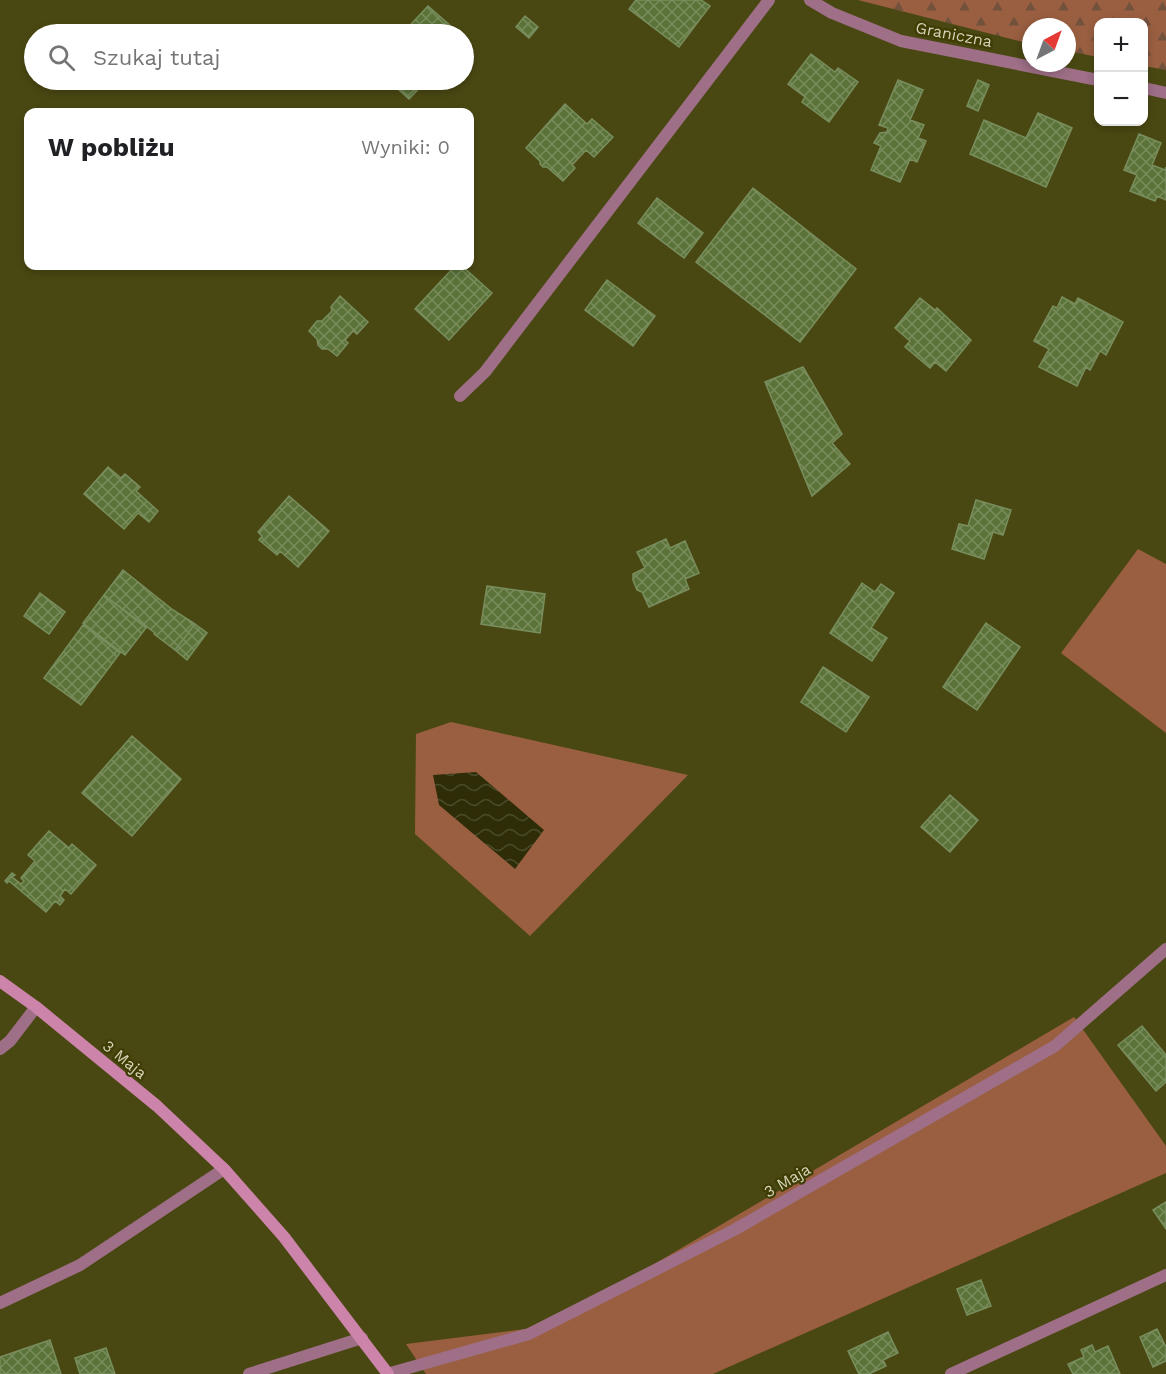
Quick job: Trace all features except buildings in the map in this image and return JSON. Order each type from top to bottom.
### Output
[{"type":"street","points":[[460,396],[485,372],[768,0]]},
{"type":"street","name":"Graniczna","points":[[810,0],[832,12],[902,41],[1094,79]]},
{"type":"street","points":[[1148,89],[1166,93]]},
{"type":"street","name":"3 Maja","points":[[0,981],[36,1007],[157,1106],[225,1169],[284,1237],[388,1374],[529,1334],[734,1230],[1055,1046],[1166,949]]},
{"type":"street","points":[[0,1049],[10,1041],[36,1007]]},
{"type":"street","points":[[0,1303],[80,1265],[225,1169]]},
{"type":"street","points":[[951,1374],[1166,1275]]},
{"type":"street","points":[[249,1374],[362,1338]]},
{"type":"green space","points":[[858,0],[1166,0],[1166,70],[1148,67],[1148,18],[1094,18],[1094,56],[1076,53],[1076,18],[1022,18],[1022,42]]},
{"type":"green space","points":[[1138,549],[1166,564],[1166,733],[1061,653]]},
{"type":"green space","points":[[451,722],[688,775],[530,936],[415,834],[416,734]]},
{"type":"green space","points":[[1074,1017],[1166,1146],[1166,1173],[713,1374],[426,1374],[406,1344],[549,1326]]},
{"type":"water","points":[[476,772],[544,830],[515,869],[439,805],[433,775]]}]
